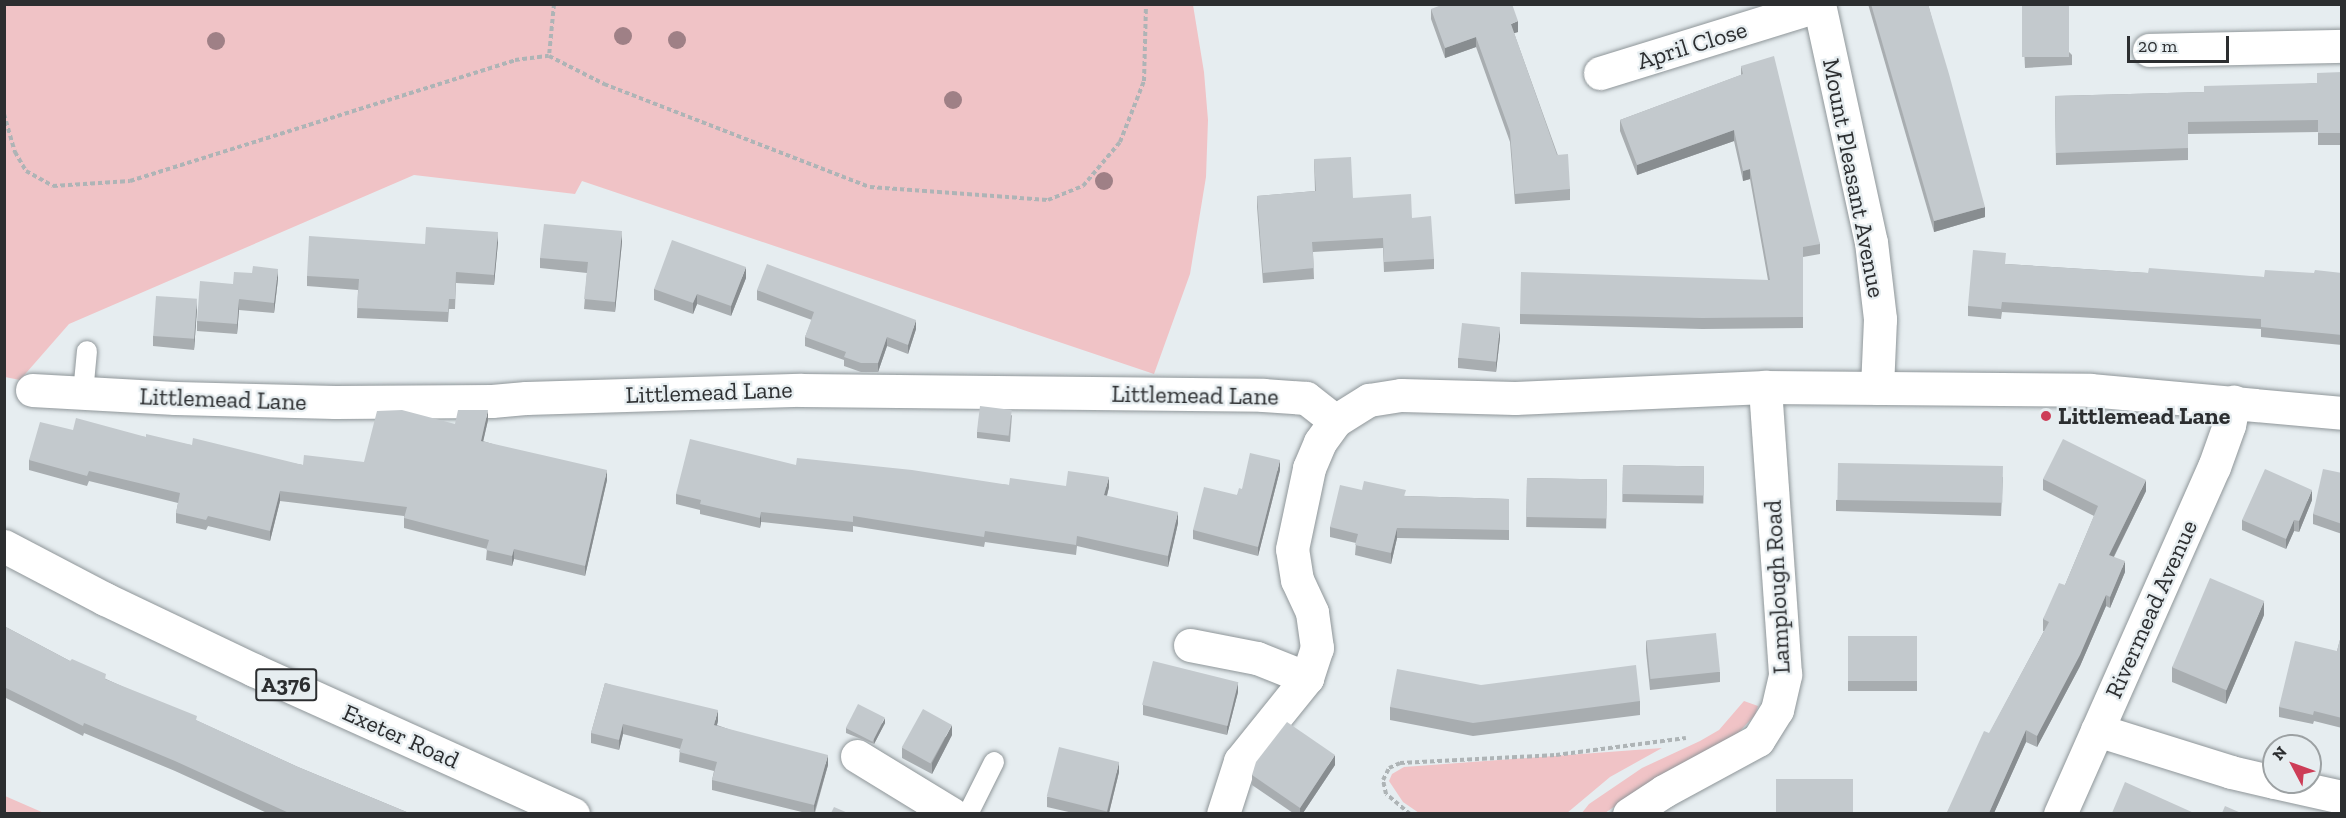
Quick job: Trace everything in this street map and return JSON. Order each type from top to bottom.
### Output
[{"type":"main road","name":"April Close","points":[[1600,74],[1819,5]]},
{"type":"main road","name":"Mount Pleasant Avenue","points":[[1819,5],[1870,242],[1880,319],[1878,388]]},
{"type":"main road","points":[[2149,50],[2342,46]]},
{"type":"main road","points":[[1223,813],[1240,761],[1307,678],[1317,648],[1312,612],[1297,580],[1292,549],[1309,468],[1320,442],[1335,421],[1369,400],[1401,395],[1515,398],[1765,387],[2090,390],[2342,412]]},
{"type":"main road","name":"Lamplough Road","points":[[1629,813],[1664,791],[1758,740],[1777,710],[1785,674],[1765,387]]},
{"type":"main road","name":"Littlemead Lane","points":[[32,390],[175,398],[335,402],[492,401],[801,390],[1263,395],[1306,398],[1335,421]]},
{"type":"main road","name":"Rivermead Avenue","points":[[2060,813],[2214,467],[2229,425],[2234,402]]},
{"type":"main road","name":"Exeter Road","points":[[4,546],[105,599],[254,670],[573,813]]},
{"type":"main road","points":[[1190,645],[1257,658],[1307,678]]},
{"type":"main road","points":[[2097,730],[2231,772],[2262,779]]},
{"type":"main road","points":[[857,756],[952,813]]},
{"type":"main road","points":[[2322,793],[2342,797]]},
{"type":"lane","points":[[83,393],[87,351]]},
{"type":"lane","points":[[968,813],[994,762]]},
{"type":"path","points":[[549,56],[554,4]]},
{"type":"path","points":[[4,114],[15,152],[26,171],[53,186],[130,181],[515,60],[549,56],[604,84],[870,187],[1048,200],[1083,186],[1120,142],[1144,81],[1146,4]]},
{"type":"path","points":[[1410,813],[1386,794],[1383,780],[1389,768],[1400,763],[1556,755],[1686,738]]},
{"type":"shaded area","points":[[4,5],[1193,5],[1204,72],[1208,120],[1206,177],[1190,274],[1154,374],[582,181],[575,194],[414,175],[69,324],[20,380],[5,377]]},
{"type":"shaded area","points":[[1744,701],[1758,706],[1755,715],[1725,747],[1643,787],[1605,813],[1581,814],[1589,804],[1642,768],[1719,730]]},
{"type":"shaded area","points":[[1662,748],[1610,777],[1567,813],[1419,813],[1403,802],[1389,781],[1392,774],[1404,767]]},
{"type":"shaded area","points":[[5,796],[44,813],[5,813]]},
{"type":"building","points":[[1444,4],[1512,4],[1518,21],[1511,24],[1557,155],[1568,154],[1570,189],[1515,194],[1510,132],[1476,37],[1445,48],[1431,9]]},
{"type":"building","points":[[1871,4],[1928,4],[1985,207],[1934,221]]},
{"type":"building","points":[[2022,4],[2069,4],[2069,57],[2022,57]]},
{"type":"building","points":[[1774,56],[1820,244],[1803,247],[1803,317],[1702,318],[1520,314],[1521,272],[1770,280],[1750,169],[1743,171],[1734,130],[1637,165],[1620,120],[1743,74],[1741,66]]},
{"type":"building","points":[[2342,72],[2342,133],[2318,133],[2318,120],[2188,122],[2188,148],[2056,153],[2055,96],[2204,92],[2204,86],[2317,83],[2317,73]]},
{"type":"building","points":[[1351,157],[1353,198],[1411,194],[1412,218],[1431,216],[1434,259],[1384,262],[1383,238],[1312,242],[1314,268],[1263,273],[1257,196],[1316,191],[1314,159]]},
{"type":"building","points":[[544,224],[622,231],[615,302],[584,299],[588,262],[540,258]]},
{"type":"building","points":[[426,227],[498,232],[494,275],[456,272],[455,299],[449,299],[448,312],[357,308],[359,279],[307,276],[309,236],[425,244]]},
{"type":"building","points":[[672,240],[746,267],[731,306],[697,294],[693,303],[654,289]]},
{"type":"building","points":[[1973,250],[2006,253],[2005,264],[2148,273],[2149,268],[2264,277],[2265,270],[2314,273],[2315,270],[2342,273],[2342,335],[2261,327],[2261,319],[2002,302],[2001,309],[1968,306]]},
{"type":"building","points":[[767,264],[916,320],[908,345],[887,337],[878,363],[861,363],[844,357],[846,352],[805,337],[814,312],[757,290]]},
{"type":"building","points":[[253,266],[278,269],[274,303],[239,299],[237,324],[197,321],[200,281],[233,284],[234,272],[252,273]]},
{"type":"building","points":[[156,296],[197,299],[194,339],[153,336]]},
{"type":"building","points":[[1462,323],[1500,327],[1496,362],[1458,358]]},
{"type":"building","points":[[980,406],[1012,410],[1009,436],[977,432]]},
{"type":"building","points":[[402,410],[455,424],[458,410],[488,410],[481,441],[607,470],[585,566],[514,549],[512,556],[486,550],[489,540],[404,518],[407,507],[280,491],[270,531],[208,516],[206,520],[176,513],[180,493],[89,471],[87,476],[29,460],[40,422],[73,430],[76,418],[146,437],[146,434],[192,445],[193,438],[303,465],[304,455],[364,462],[377,411]]},
{"type":"building","points":[[690,439],[796,465],[797,458],[912,470],[1009,485],[1010,478],[1066,486],[1068,471],[1109,477],[1104,495],[1178,512],[1168,556],[1077,536],[1076,545],[985,531],[984,537],[853,516],[853,522],[761,512],[760,518],[700,504],[701,500],[676,494]]},
{"type":"building","points":[[2063,439],[2146,480],[2109,555],[2125,561],[2110,597],[2106,595],[2080,655],[2037,736],[2026,730],[1989,813],[1949,813],[1947,812],[1984,731],[1989,733],[2049,622],[2043,619],[2059,583],[2065,585],[2098,506],[2043,479]]},
{"type":"building","points":[[1250,453],[1280,460],[1258,547],[1193,530],[1204,487],[1237,495],[1239,488],[1242,489]]},
{"type":"building","points":[[1838,463],[2003,466],[2002,503],[1837,500]]},
{"type":"building","points":[[1623,465],[1704,466],[1703,495],[1622,494]]},
{"type":"building","points":[[2265,469],[2312,490],[2299,521],[2294,520],[2286,539],[2242,520]]},
{"type":"building","points":[[2323,469],[2342,473],[2342,524],[2313,514]]},
{"type":"building","points":[[1527,478],[1607,479],[1606,518],[1526,517]]},
{"type":"building","points":[[1364,481],[1406,490],[1404,496],[1509,499],[1509,530],[1397,528],[1391,553],[1355,545],[1358,534],[1330,527],[1340,485],[1362,490]]},
{"type":"building","points":[[2210,578],[2264,601],[2226,690],[2172,667]]},
{"type":"building","points":[[4,626],[70,661],[72,659],[106,674],[105,679],[197,716],[196,720],[298,767],[409,813],[289,813],[175,761],[84,723],[83,726],[4,687]]},
{"type":"building","points":[[2342,632],[2342,718],[2314,711],[2313,715],[2279,707],[2295,641],[2337,651]]},
{"type":"building","points":[[1716,633],[1720,672],[1650,679],[1646,640]]},
{"type":"building","points":[[1848,636],[1917,636],[1917,681],[1848,681]]},
{"type":"building","points":[[1153,661],[1238,682],[1227,726],[1142,705]]},
{"type":"building","points":[[1636,665],[1640,701],[1473,723],[1390,707],[1397,669],[1481,685]]},
{"type":"building","points":[[605,683],[718,710],[714,725],[828,755],[814,805],[712,780],[717,762],[679,752],[683,739],[623,724],[619,740],[591,733]]},
{"type":"building","points":[[858,704],[885,718],[872,742],[846,728]]},
{"type":"building","points":[[923,709],[952,725],[931,763],[902,747]]},
{"type":"building","points":[[1287,722],[1335,755],[1300,808],[1252,775],[1256,762]]},
{"type":"building","points":[[1059,747],[1119,762],[1107,811],[1047,796]]},
{"type":"building","points":[[1776,779],[1853,779],[1853,813],[1776,813]]},
{"type":"building","points":[[2125,782],[2194,813],[2112,813]]},
{"type":"building","points":[[2225,806],[2241,813],[2222,813]]},
{"type":"building","points":[[834,807],[848,813],[831,813]]},
{"type":"place","name":"Littlemead Lane","points":[[2046,416]]}]
